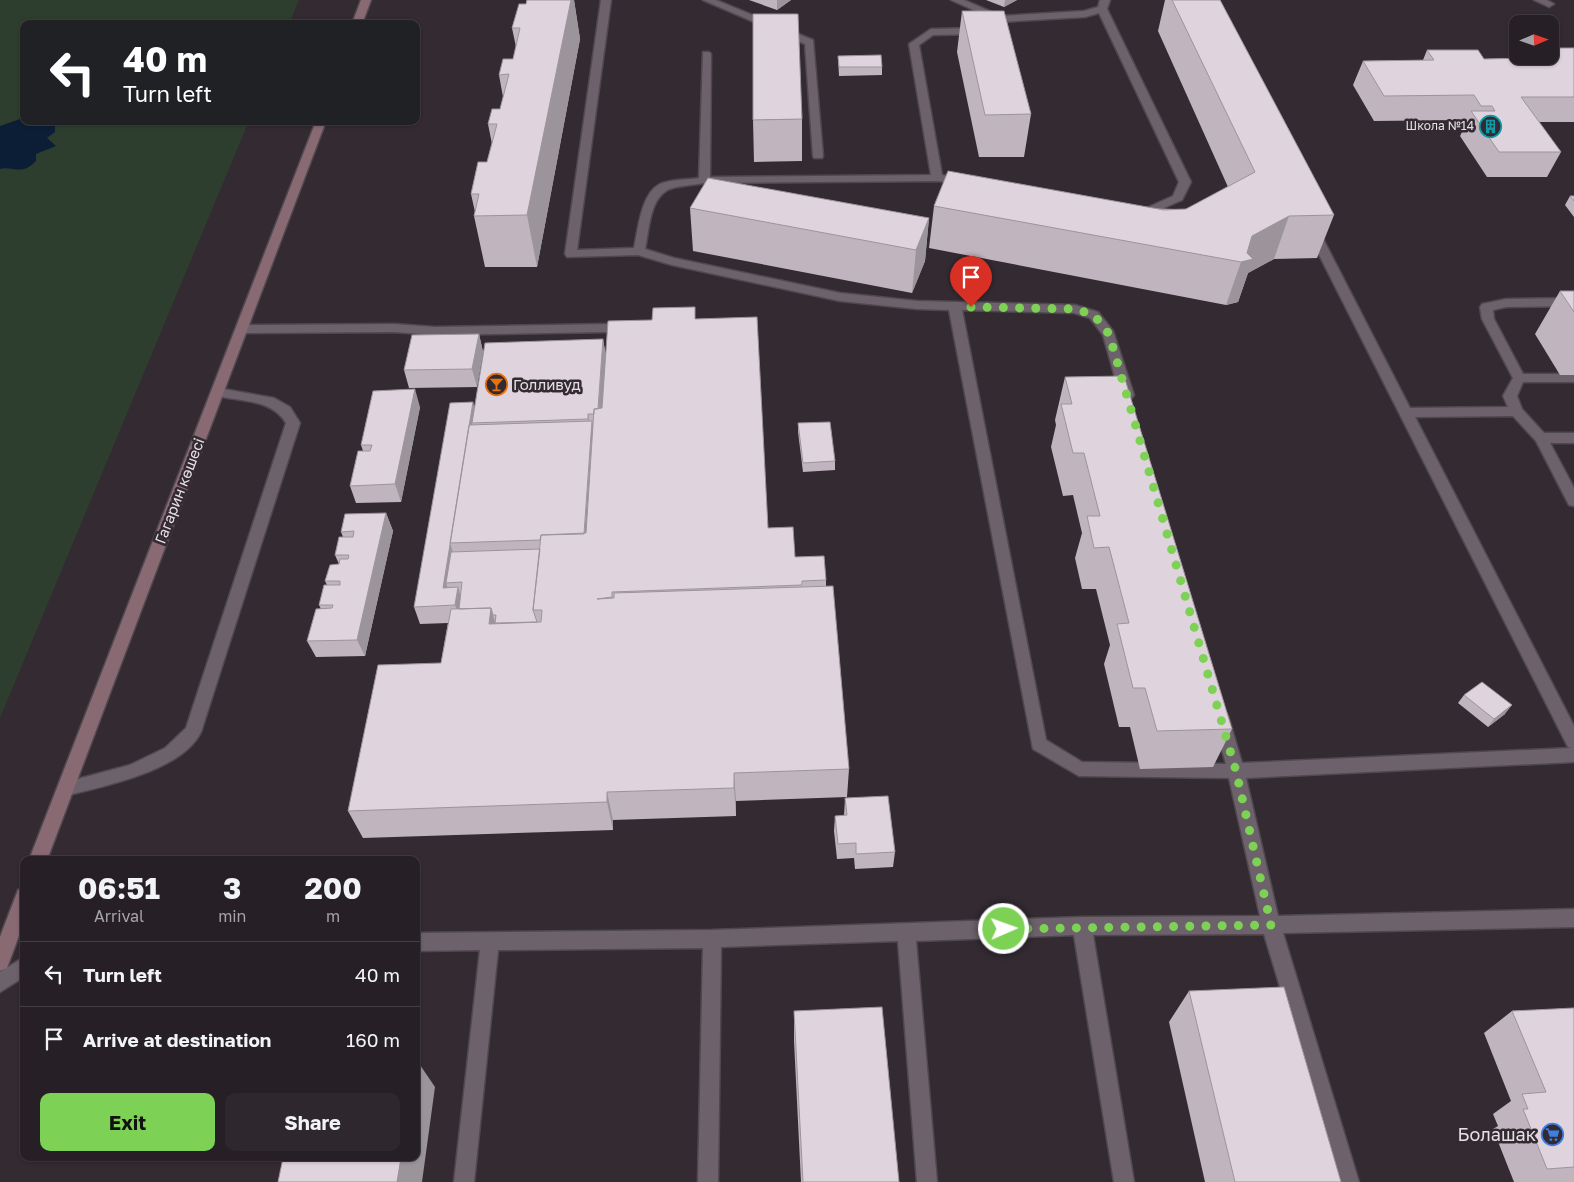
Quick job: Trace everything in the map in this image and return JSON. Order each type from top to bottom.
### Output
[{"type":"main road","points":[[358,20],[366,0]]},
{"type":"main road","name":"Гагарин көшесі","points":[[40,856],[319,125]]},
{"type":"main road","points":[[0,962],[20,907]]},
{"type":"street","points":[[606,0],[571,254],[639,251],[672,261],[840,297],[955,306],[1075,309],[1094,315],[1109,334],[1131,410]]},
{"type":"street","points":[[708,0],[810,42],[818,156]]},
{"type":"street","points":[[956,0],[1000,19],[1085,14],[1104,4],[1185,182],[1178,198],[1144,213],[1127,213]]},
{"type":"street","points":[[1539,0],[1549,4]]},
{"type":"street","points":[[937,178],[914,44],[931,32],[999,31],[1000,19]]},
{"type":"street","points":[[704,180],[706,54]]},
{"type":"street","points":[[639,251],[647,212],[654,196],[663,187],[704,180],[937,178],[977,185]]},
{"type":"street","points":[[1307,220],[1574,742]]},
{"type":"street","points":[[1519,378],[1488,320],[1486,307],[1506,303],[1574,302]]},
{"type":"street","points":[[955,306],[1039,744],[1079,769],[1236,771],[1574,755]]},
{"type":"street","points":[[242,329],[394,328],[436,331],[607,328]]},
{"type":"street","points":[[1519,378],[1574,378]]},
{"type":"street","points":[[1519,378],[1510,396],[1516,411],[1541,438],[1574,501]]},
{"type":"street","points":[[65,789],[132,771],[171,753],[193,732],[293,423],[285,410],[269,401],[218,392]]},
{"type":"street","points":[[1407,413],[1516,411]]},
{"type":"street","points":[[1541,438],[1574,438]]},
{"type":"street","points":[[1217,705],[1236,771],[1271,925],[1349,1182]]},
{"type":"street","points":[[420,942],[712,938],[1082,926],[1271,925],[1574,918]]},
{"type":"street","points":[[1082,926],[1124,1182]]},
{"type":"street","points":[[906,932],[927,1182]]},
{"type":"street","points":[[708,1182],[712,938]]},
{"type":"street","points":[[464,1182],[490,940]]},
{"type":"street","points":[[0,983],[20,969]]},
{"type":"green space","points":[[0,0],[299,0],[291,20],[20,20],[20,125],[247,125],[0,718]]},
{"type":"water","points":[[20,119],[20,125],[55,126],[55,132],[47,138],[56,146],[36,154],[36,161],[31,166],[21,170],[0,169],[0,126]]},
{"type":"building","points":[[527,0],[571,0],[527,215],[474,216],[479,194],[471,194],[478,162],[487,162],[497,124],[488,124],[492,109],[500,109],[509,74],[499,75],[503,59],[513,59],[520,28],[512,28],[519,4],[526,4]]},
{"type":"building","points":[[1172,0],[1220,0],[1334,215],[1289,216],[1252,236],[1247,253],[1253,259],[1241,262],[934,206],[948,171],[1164,210],[1186,209],[1255,172]]},
{"type":"building","points":[[962,11],[1004,11],[1031,114],[985,115]]},
{"type":"building","points":[[753,14],[798,14],[802,119],[753,120]]},
{"type":"building","points":[[1559,48],[1574,48],[1574,97],[1521,97],[1561,152],[1499,152],[1471,111],[1495,111],[1492,106],[1481,106],[1474,95],[1384,96],[1363,61],[1434,60],[1427,50],[1478,50],[1484,59],[1509,58],[1509,65],[1559,65]]},
{"type":"building","points":[[881,55],[882,67],[839,67],[838,56]]},
{"type":"building","points":[[708,178],[929,218],[916,250],[690,208]]},
{"type":"building","points":[[1560,291],[1574,291],[1574,312]]},
{"type":"building","points":[[695,307],[695,319],[757,317],[768,528],[793,527],[795,557],[824,556],[826,580],[802,581],[802,585],[612,592],[612,597],[597,599],[614,598],[614,593],[833,586],[849,769],[734,773],[734,788],[607,792],[607,802],[348,811],[378,665],[441,663],[451,609],[491,608],[489,624],[541,622],[542,610],[533,610],[541,535],[586,533],[594,409],[602,408],[608,321],[652,320],[653,308]]},
{"type":"building","points":[[479,334],[472,369],[404,370],[412,335]]},
{"type":"building","points":[[603,339],[598,409],[594,409],[594,414],[588,414],[588,419],[472,423],[485,343]]},
{"type":"building","points":[[1124,376],[1232,729],[1157,731],[1145,688],[1133,688],[1117,624],[1129,623],[1109,547],[1094,548],[1087,516],[1100,516],[1084,453],[1073,453],[1061,404],[1072,404],[1065,377]]},
{"type":"building","points":[[415,389],[395,484],[350,486],[358,451],[370,451],[372,445],[361,445],[373,391]]},
{"type":"building","points":[[473,402],[443,588],[458,587],[455,605],[414,607],[450,403]]},
{"type":"building","points":[[592,421],[584,534],[541,535],[540,540],[450,543],[469,425]]},
{"type":"building","points":[[830,422],[835,461],[803,463],[798,423]]},
{"type":"building","points":[[386,513],[357,640],[307,641],[316,609],[332,608],[333,605],[319,605],[324,585],[340,585],[340,581],[325,581],[330,565],[339,564],[340,559],[348,559],[349,555],[335,555],[339,537],[353,537],[354,531],[341,532],[345,514]]},
{"type":"building","points":[[540,549],[533,610],[537,622],[495,623],[496,615],[493,615],[491,608],[459,609],[462,582],[446,583],[451,552]]},
{"type":"building","points":[[1482,682],[1512,705],[1494,719],[1464,695]]},
{"type":"building","points":[[888,796],[895,852],[856,854],[856,843],[838,844],[835,816],[847,815],[845,798]]},
{"type":"building","points":[[1284,987],[1341,1182],[1235,1182],[1189,991]]},
{"type":"building","points":[[882,1007],[899,1182],[803,1182],[794,1011]]},
{"type":"building","points":[[1574,1008],[1574,1167],[1547,1169],[1523,1109],[1528,1109],[1522,1094],[1546,1092],[1512,1011]]},
{"type":"building","points":[[282,1161],[400,1161],[397,1182],[278,1182]]},
{"type":"place","name":"Школа №14","points":[[1490,126]]},
{"type":"place","name":"Голливуд","points":[[497,385]]},
{"type":"place","name":"Болашак","points":[[1552,1135]]},
{"type":"route","points":[[971,307],[1075,309],[1094,315],[1109,334],[1236,771],[1271,925],[1082,926],[1004,929]]}]
